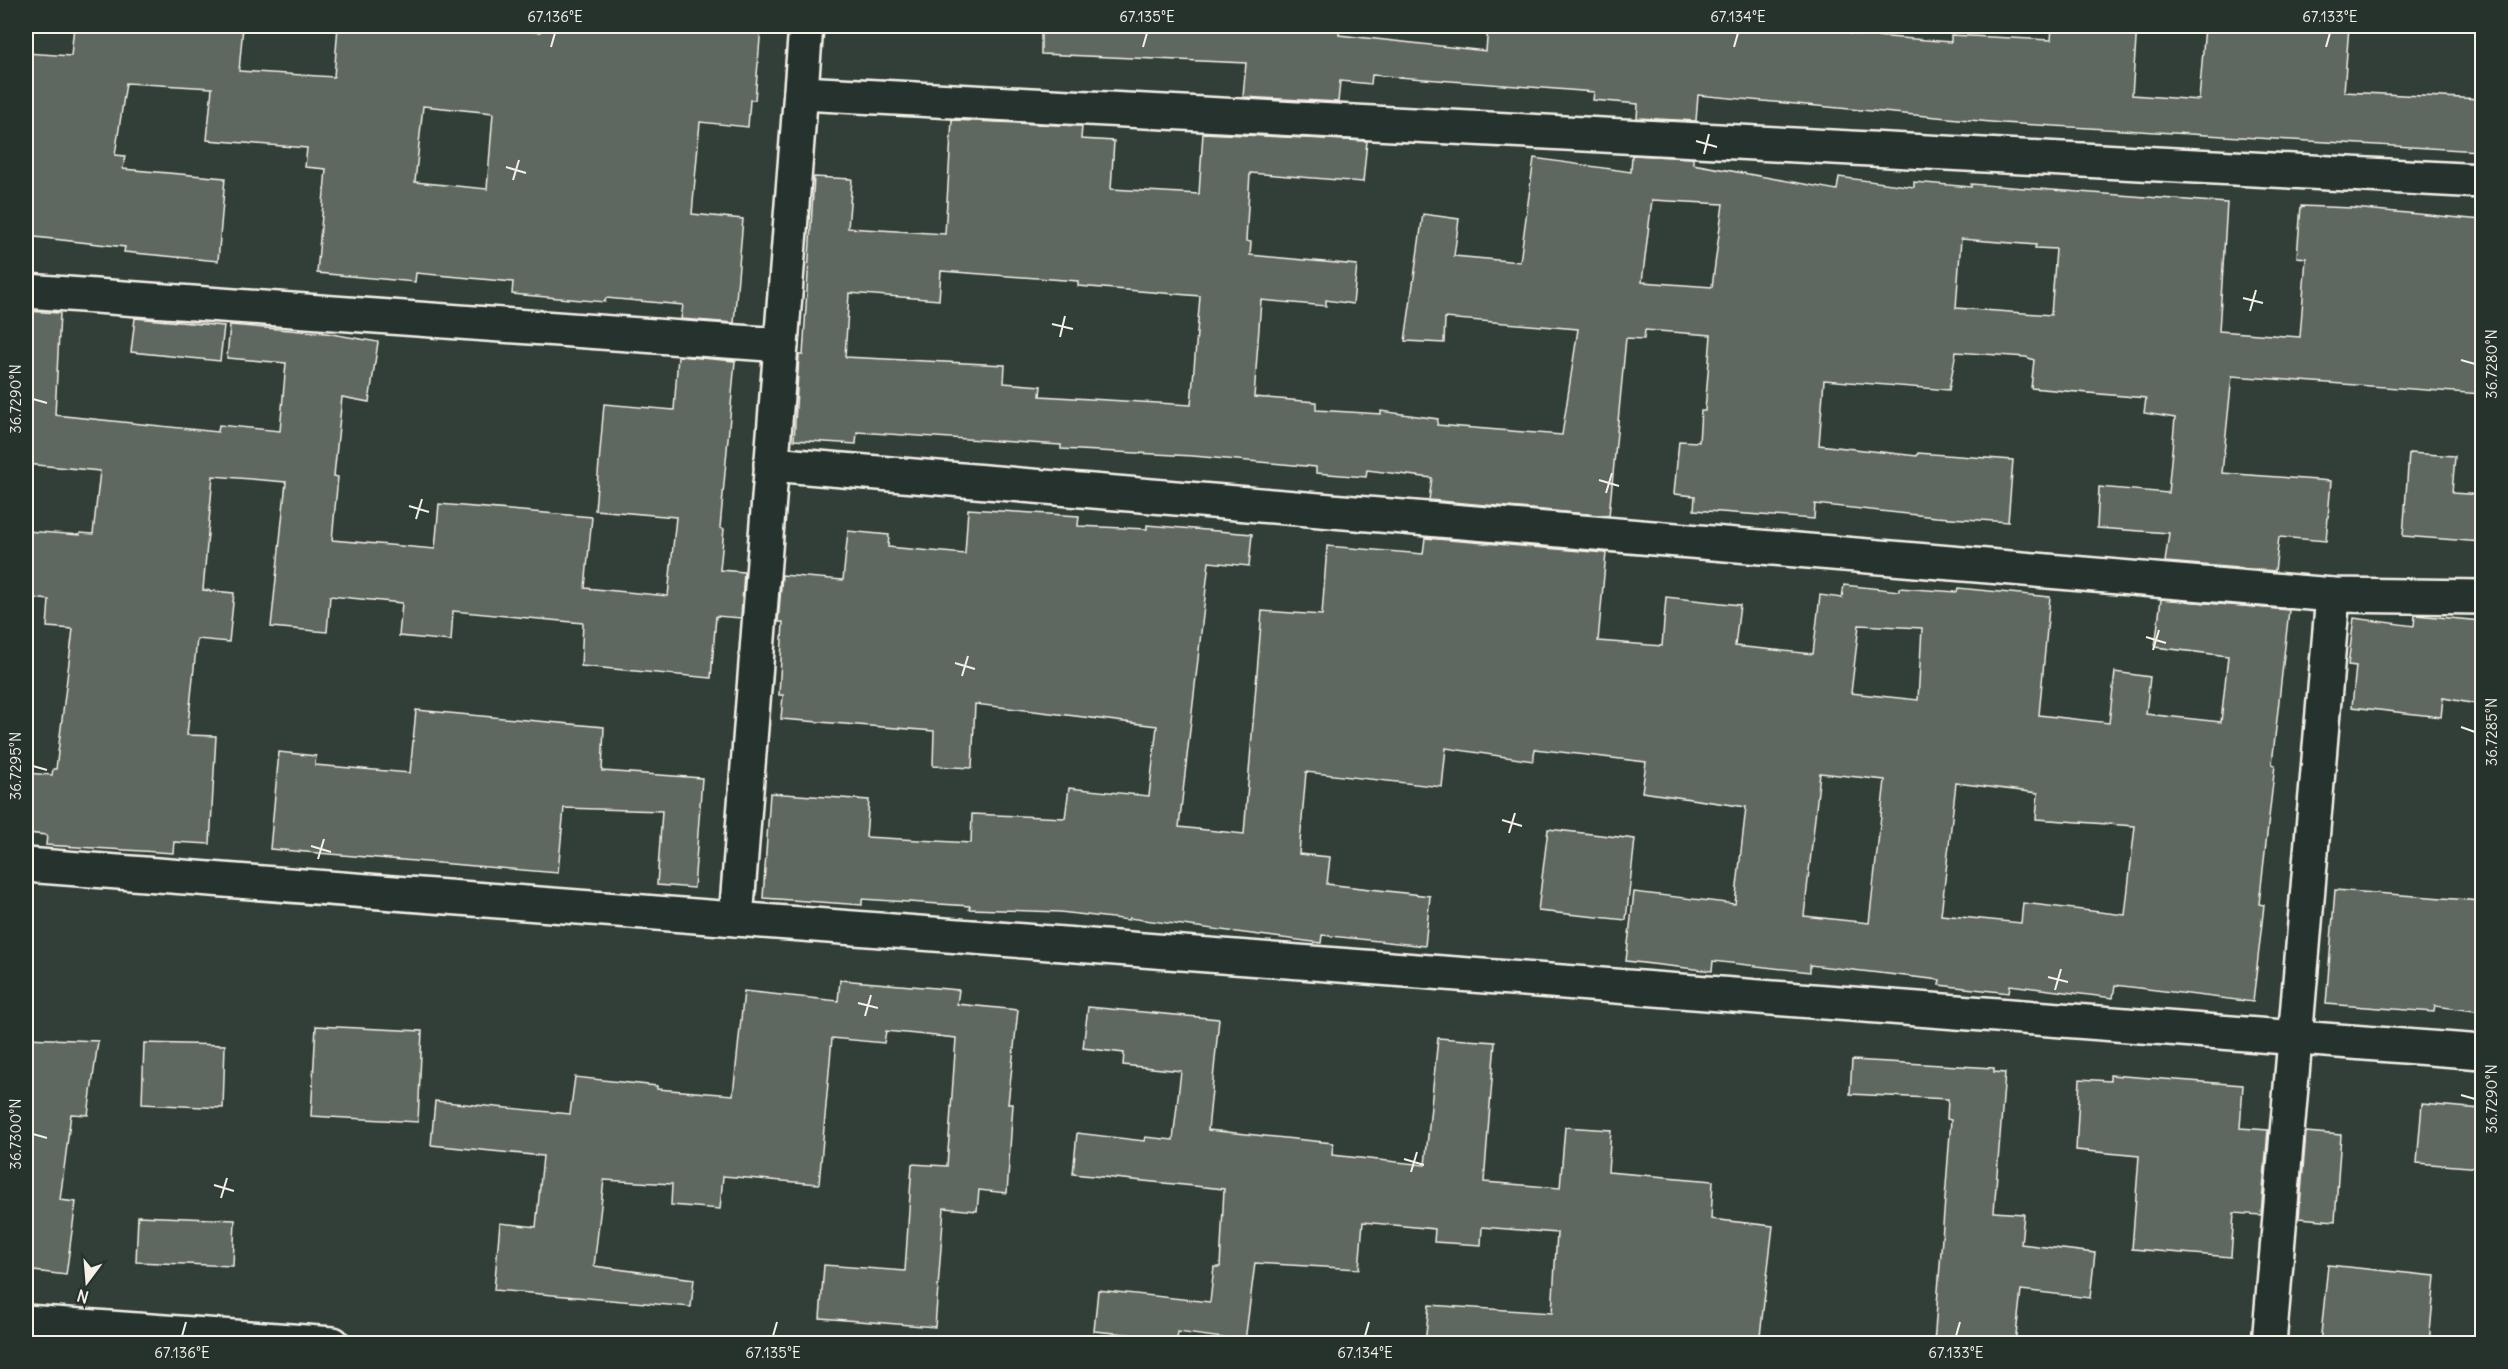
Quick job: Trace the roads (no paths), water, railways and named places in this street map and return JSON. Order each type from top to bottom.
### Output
[{"type":"street","points":[[736,919],[806,26]]},
{"type":"street","points":[[801,93],[2482,181]]},
{"type":"street","points":[[26,291],[781,345]]},
{"type":"street","points":[[771,464],[2333,595],[2482,597]]},
{"type":"street","points":[[2269,1344],[2333,595]]},
{"type":"street","points":[[26,865],[2482,1052]]},
{"type":"street","points":[[26,1322],[333,1344]]}]
